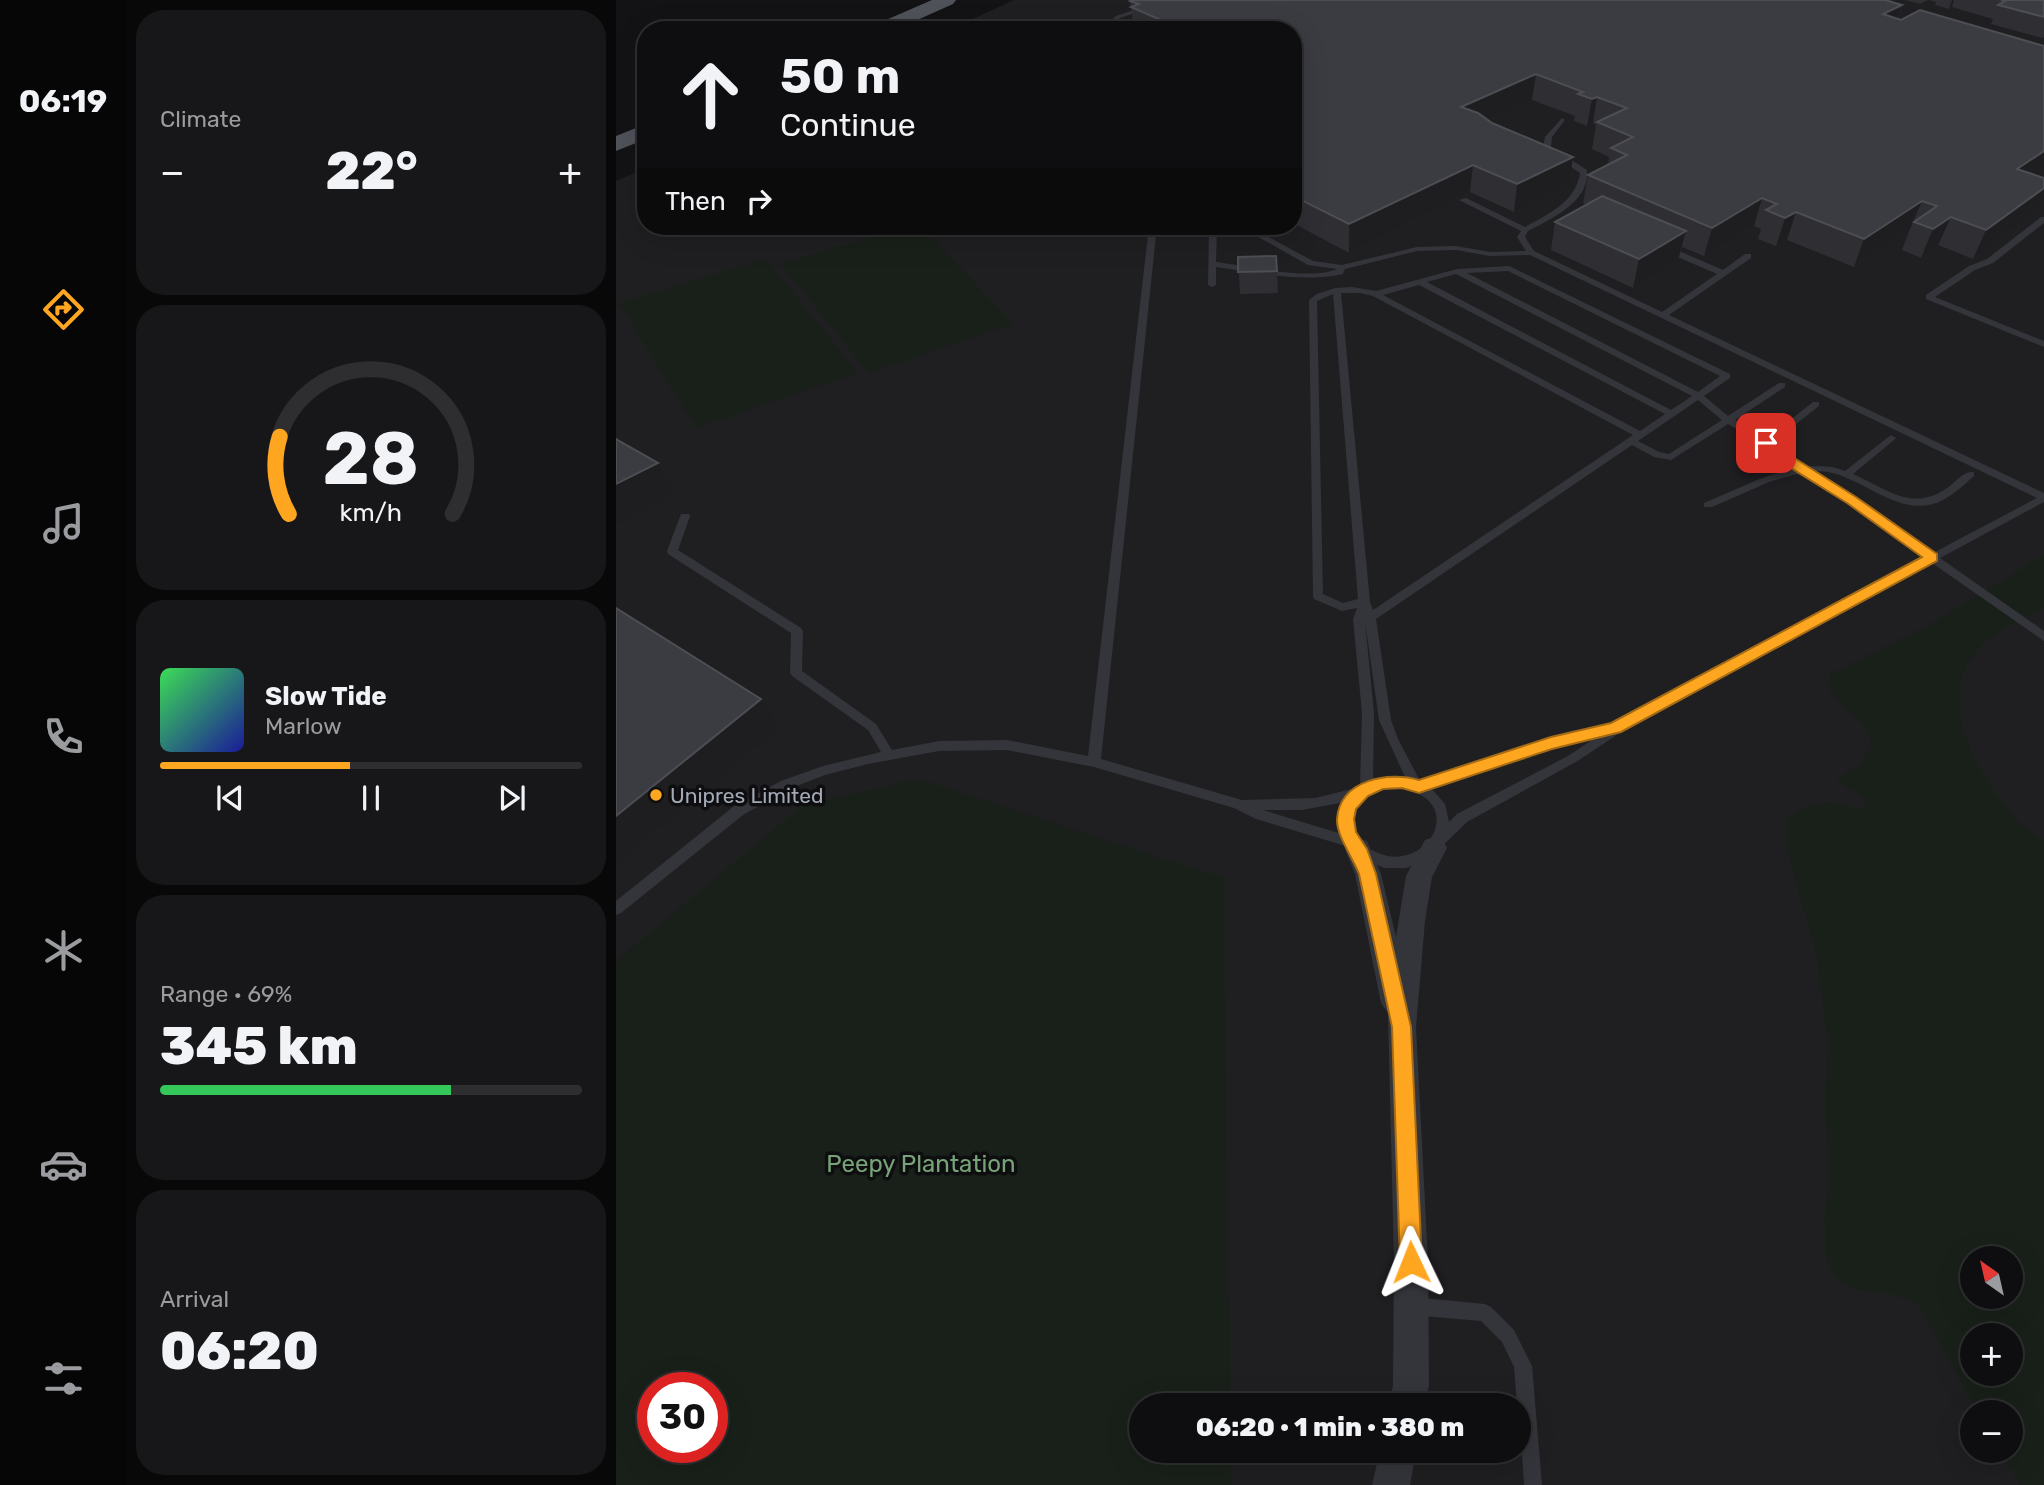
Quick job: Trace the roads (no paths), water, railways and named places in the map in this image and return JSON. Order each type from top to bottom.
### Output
[{"type":"main road","points":[[899,21],[947,0]]},
{"type":"main road","points":[[616,144],[637,135]]},
{"type":"street","points":[[1409,1393],[1411,1306],[1401,1027],[1410,921],[1419,876],[1438,843]]},
{"type":"street","points":[[1355,846],[1368,874],[1401,1027]]},
{"type":"street","points":[[1391,1485],[1396,1463]]},
{"type":"lane","points":[[1113,21],[1170,0]]},
{"type":"lane","points":[[1531,253],[1521,237],[1525,230],[1573,199],[1584,182],[1584,172],[1547,148],[1549,136],[1562,120]]},
{"type":"lane","points":[[1463,201],[1525,230]]},
{"type":"lane","points":[[1563,206],[1576,211]]},
{"type":"lane","points":[[2044,219],[1990,261],[1972,268],[1929,297],[2044,344]]},
{"type":"lane","points":[[1094,762],[1152,235]]},
{"type":"lane","points":[[1212,285],[1213,235]]},
{"type":"lane","points":[[1259,235],[1311,264],[1342,267],[1417,249],[1455,248],[1490,254],[1531,253],[2044,497]]},
{"type":"lane","points":[[1662,247],[1723,273]]},
{"type":"lane","points":[[1662,316],[1748,256]]},
{"type":"lane","points":[[1213,264],[1313,276],[1332,275],[1340,272],[1342,267]]},
{"type":"lane","points":[[1371,617],[1727,376],[1509,268],[1457,271],[1376,294]]},
{"type":"lane","points":[[1457,271],[1697,395],[1728,420],[1933,557],[2044,637]]},
{"type":"lane","points":[[1420,282],[1670,413]]},
{"type":"lane","points":[[1364,602],[1342,607],[1318,596],[1313,300],[1321,295],[1359,290],[1376,294],[1635,438],[1657,455],[1671,457],[1782,385]]},
{"type":"lane","points":[[1337,291],[1364,602],[1371,617],[1382,710],[1391,743],[1417,785],[1440,807],[1444,821],[1438,843]]},
{"type":"lane","points":[[1766,443],[1816,404]]},
{"type":"lane","points":[[1846,475],[1891,438]]},
{"type":"lane","points":[[1708,505],[1800,468],[1826,468],[1903,500],[1924,505],[1947,495],[1970,474]]},
{"type":"lane","points":[[616,909],[738,811],[785,785],[823,771],[939,746],[1007,745],[1094,762],[1238,804],[1261,815],[1355,846],[1370,857],[1386,862],[1404,863],[1419,859],[1462,818],[1572,758],[1615,728],[2044,497]]},
{"type":"lane","points":[[685,516],[671,551],[797,631],[796,673],[872,727],[889,755]]},
{"type":"lane","points":[[1355,846],[1345,819],[1349,806],[1364,790],[1368,713],[1359,619],[1364,602]]},
{"type":"lane","points":[[1238,804],[1296,808],[1327,803],[1382,783],[1402,781],[1417,785],[1551,743],[1615,728]]},
{"type":"lane","points":[[1411,1306],[1485,1313],[1508,1336],[1524,1366],[1533,1485]]},
{"type":"place","name":"Unipres Limited","points":[[656,795]]},
{"type":"park label","name":"Peepy Plantation","points":[[921,1164]]}]
